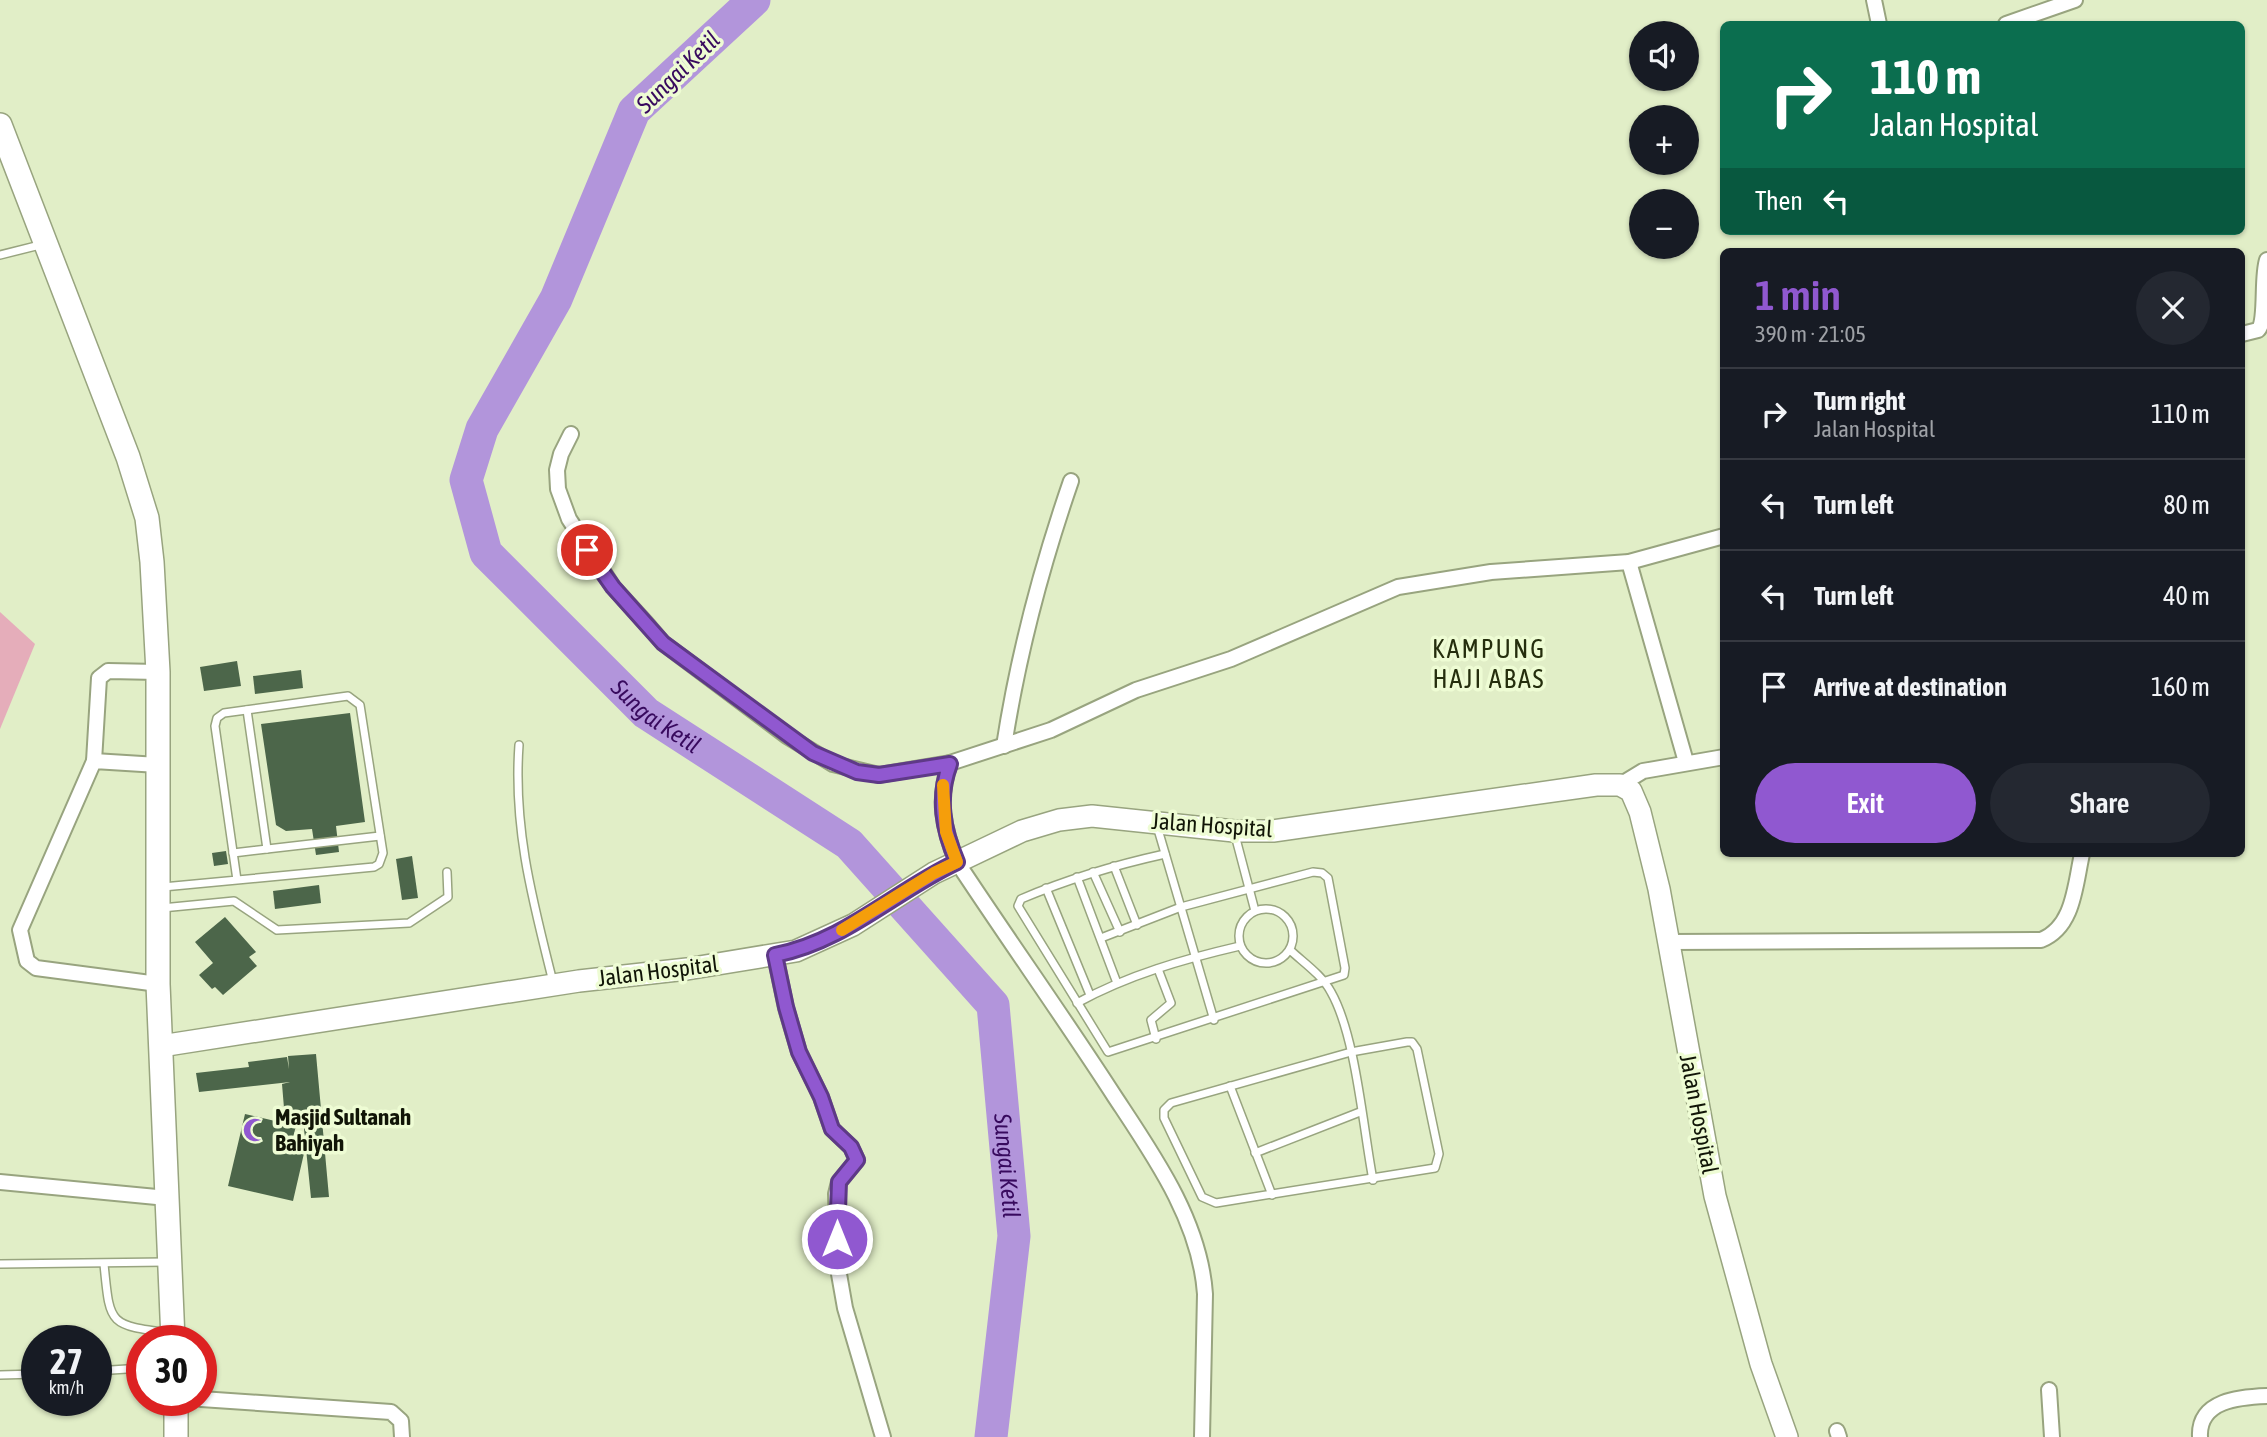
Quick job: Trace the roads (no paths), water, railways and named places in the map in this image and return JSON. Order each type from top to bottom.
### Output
[{"type":"main road","points":[[0,125],[128,457],[147,518],[158,672],[158,984],[173,1325]]},
{"type":"main road","name":"Jalan Hospital","points":[[161,1046],[554,985],[687,969],[796,951],[853,925],[934,873],[1022,831],[1059,820],[1092,816],[1234,831],[1287,830],[1596,785],[1620,785],[1631,792],[1640,812],[1668,942],[1715,1196],[1760,1364],[1787,1437]]},
{"type":"main road","points":[[176,1416],[176,1437]]},
{"type":"street","points":[[1874,0],[1878,21]]},
{"type":"street","points":[[2015,21],[2076,0]]},
{"type":"street","points":[[2245,333],[2258,330],[2266,322],[2262,283],[2267,260]]},
{"type":"street","points":[[571,434],[557,470],[558,489],[569,519],[613,587],[663,643],[787,736],[833,764],[857,772],[879,775],[950,764],[1051,730],[1136,690],[1231,659],[1398,587],[1491,572],[1629,562],[1720,537]]},
{"type":"street","points":[[1004,746],[1014,682],[1034,601],[1071,481]]},
{"type":"street","points":[[1629,562],[1686,762]]},
{"type":"street","points":[[158,672],[108,671],[99,678],[94,761],[20,930],[21,945],[27,961],[36,968],[158,984]]},
{"type":"street","points":[[1620,785],[1643,771],[1720,758]]},
{"type":"street","points":[[94,761],[158,765]]},
{"type":"street","points":[[950,764],[944,780],[942,801],[948,839],[957,862],[1145,1141],[1189,1224],[1204,1282],[1202,1437]]},
{"type":"street","points":[[1668,942],[2041,940],[2053,935],[2066,918],[2081,857]]},
{"type":"street","points":[[775,955],[799,1052],[821,1097],[832,1129],[855,1153],[857,1160],[839,1182],[836,1195],[839,1275],[850,1332],[883,1437]]},
{"type":"street","points":[[0,1182],[167,1198]]},
{"type":"street","points":[[2049,1390],[2052,1437]]},
{"type":"street","points":[[2200,1437],[2204,1418],[2221,1403],[2236,1398],[2267,1396]]},
{"type":"street","points":[[217,1400],[391,1412],[401,1421],[402,1437]]},
{"type":"lane","points":[[0,255],[44,244]]},
{"type":"lane","points":[[158,898],[237,880],[374,867],[382,860],[360,705],[355,699],[348,696],[224,713],[217,718],[215,726],[237,880]]},
{"type":"lane","points":[[247,710],[267,849]]},
{"type":"lane","points":[[519,745],[516,793],[523,848],[533,904],[554,985]]},
{"type":"lane","points":[[1156,823],[1214,1020]]},
{"type":"lane","points":[[1234,831],[1255,911]]},
{"type":"lane","points":[[233,853],[380,836]]},
{"type":"lane","points":[[1101,938],[1181,907],[1312,872],[1322,873],[1328,878],[1345,968],[1340,978],[1156,1039],[1108,1052],[1018,906],[1021,899],[1046,888],[1165,853]]},
{"type":"lane","points":[[1114,866],[1137,925]]},
{"type":"lane","points":[[158,898],[234,901],[277,930],[410,923],[448,897],[447,872]]},
{"type":"lane","points":[[1093,872],[1120,932]]},
{"type":"lane","points":[[1077,877],[1116,983]]},
{"type":"lane","points":[[1046,888],[1090,995]]},
{"type":"lane","points":[[1266,909],[1287,918],[1293,928],[1294,939],[1290,950],[1281,959],[1270,963],[1257,962],[1247,956],[1240,946],[1241,925],[1255,911],[1266,909]]},
{"type":"lane","points":[[1077,1003],[1116,983],[1195,957],[1240,946]]},
{"type":"lane","points":[[1290,950],[1325,983],[1338,1008],[1351,1052],[1373,1180]]},
{"type":"lane","points":[[1156,1039],[1151,1020],[1171,1003],[1158,969]]},
{"type":"lane","points":[[1407,1042],[1415,1044],[1439,1154],[1435,1168],[1216,1203],[1202,1197],[1164,1118],[1164,1110],[1171,1103],[1351,1052],[1407,1042]]},
{"type":"lane","points":[[1230,1086],[1272,1195]]},
{"type":"lane","points":[[1255,1153],[1360,1112]]},
{"type":"lane","points":[[0,1264],[170,1261]]},
{"type":"lane","points":[[104,1264],[108,1307],[119,1323],[126,1327]]},
{"type":"lane","points":[[0,1375],[21,1374]]},
{"type":"waterway","name":"Sungai Ketil","points":[[754,0],[634,111],[556,299],[482,429],[466,480],[486,553],[646,713],[849,844],[993,1005],[1014,1236],[991,1437]]},
{"type":"place","name":"Masjid Sultanah Bahiyah","points":[[255,1130]]},
{"type":"district","name":"KAMPUNG HAJI ABAS","points":[[1489,664]]}]
